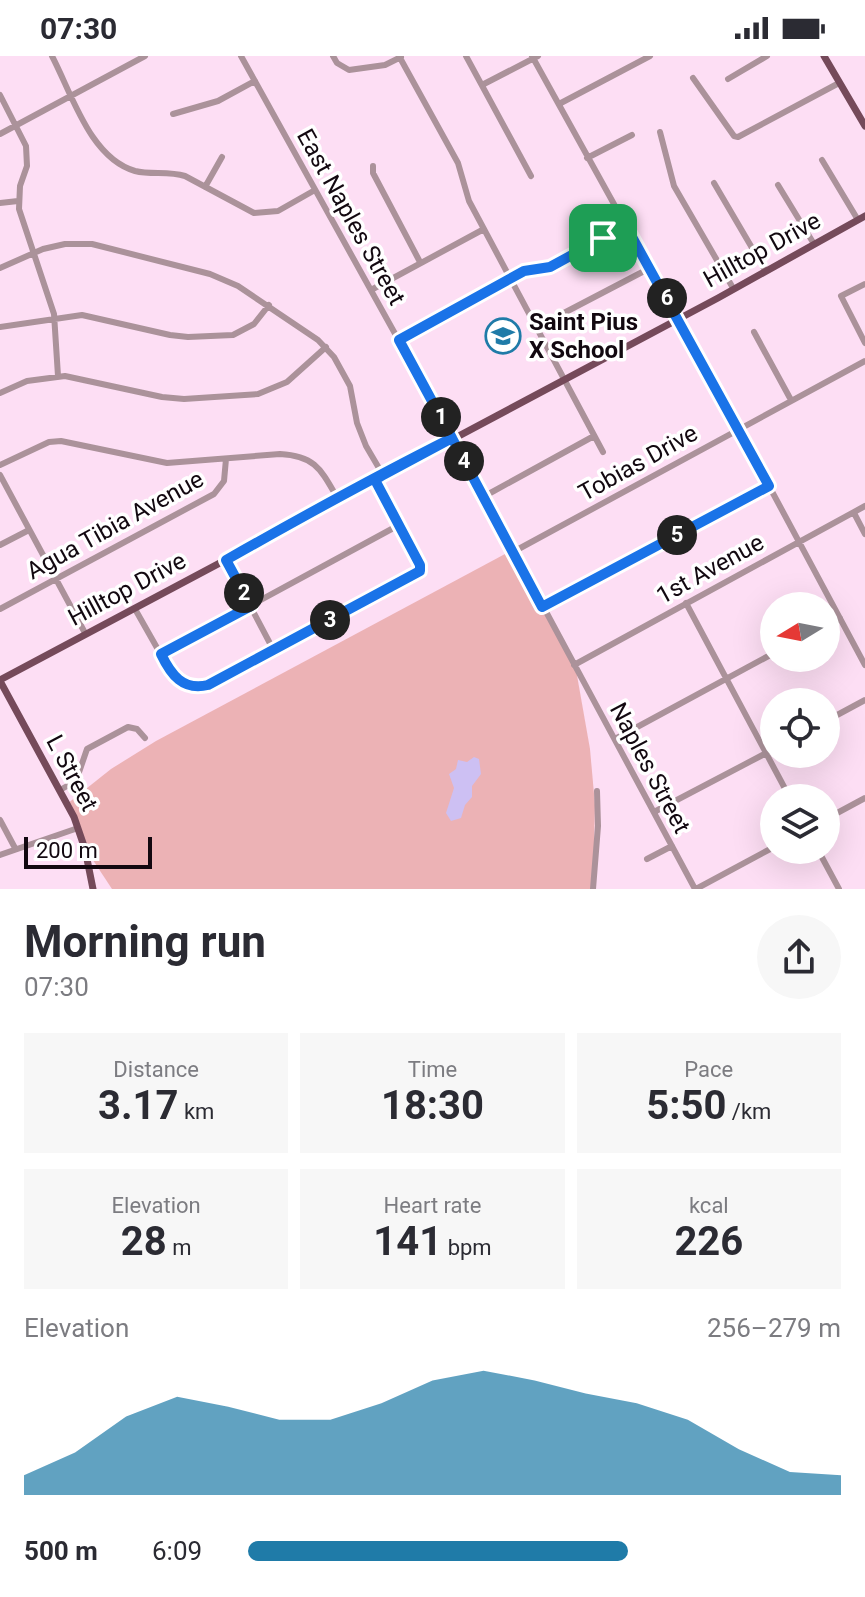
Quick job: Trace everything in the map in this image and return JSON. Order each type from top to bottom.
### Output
[{"type":"main road","points":[[824,56],[865,126]]},
{"type":"main road","name":"Hilltop Drive","points":[[0,681],[862,218]]},
{"type":"main road","name":"L Street","points":[[0,681],[78,828],[93,889]]},
{"type":"street","points":[[52,56],[99,146],[119,165],[144,173],[172,173],[251,212],[278,211],[315,190]]},
{"type":"street","points":[[0,134],[145,56]]},
{"type":"street","name":"East Naples Street","points":[[241,56],[513,552]]},
{"type":"street","points":[[333,56],[337,63],[349,70],[385,65],[401,56],[458,163],[469,201],[603,452]]},
{"type":"street","points":[[466,56],[531,176]]},
{"type":"street","points":[[559,104],[650,56]]},
{"type":"street","points":[[728,79],[767,56]]},
{"type":"street","points":[[482,85],[535,57],[587,158],[826,592]]},
{"type":"street","points":[[693,78],[734,136],[738,137],[839,83]]},
{"type":"street","points":[[173,114],[218,101],[255,81]]},
{"type":"street","points":[[0,95],[26,146],[28,156],[18,201],[55,318],[58,376]]},
{"type":"street","points":[[660,132],[674,186],[733,288]]},
{"type":"street","points":[[587,158],[632,135]]},
{"type":"street","points":[[205,187],[222,157]]},
{"type":"street","points":[[822,160],[862,218]]},
{"type":"street","points":[[373,166],[373,173],[420,262]]},
{"type":"street","points":[[714,183],[765,270]]},
{"type":"street","points":[[778,185],[814,244]]},
{"type":"street","points":[[0,203],[18,201]]},
{"type":"street","points":[[399,340],[528,269],[550,267],[626,226]]},
{"type":"street","points":[[371,290],[484,229]]},
{"type":"street","points":[[0,268],[33,252],[78,244],[123,250],[210,274],[238,286],[326,347],[345,374],[357,423],[383,475]]},
{"type":"street","points":[[537,327],[650,268]]},
{"type":"street","points":[[865,284],[841,296],[865,343]]},
{"type":"street","points":[[0,327],[82,315],[188,337],[233,335],[249,328],[269,305]]},
{"type":"street","points":[[754,332],[791,400]]},
{"type":"street","points":[[0,393],[25,381],[58,376],[80,377],[172,398],[249,395],[287,382],[326,347]]},
{"type":"street","name":"Tobias Drive","points":[[513,552],[865,361]]},
{"type":"street","points":[[483,497],[594,436]]},
{"type":"street","points":[[0,465],[49,442],[61,441],[167,463],[297,455],[316,465],[338,499]]},
{"type":"street","name":"Agua Tibia Avenue","points":[[0,609],[214,494],[224,481],[226,459]]},
{"type":"street","points":[[0,475],[85,633]]},
{"type":"street","points":[[135,609],[173,676],[184,684],[196,687],[214,683],[274,651],[420,571],[420,565],[375,480]]},
{"type":"street","points":[[542,607],[769,486]]},
{"type":"street","name":"1st Avenue","points":[[574,665],[865,506]]},
{"type":"street","points":[[854,513],[865,534]]},
{"type":"street","points":[[161,654],[399,525]]},
{"type":"street","points":[[0,545],[29,530]]},
{"type":"street","name":"Naples Street","points":[[513,552],[695,889]]},
{"type":"street","points":[[226,560],[274,651]]},
{"type":"street","points":[[686,603],[760,742]]},
{"type":"street","points":[[840,618],[865,665]]},
{"type":"street","points":[[615,739],[760,660]]},
{"type":"street","points":[[840,713],[865,700]]},
{"type":"street","points":[[60,790],[76,781],[87,749],[128,727],[137,729],[145,738]]},
{"type":"street","points":[[654,812],[760,756]]},
{"type":"street","points":[[593,889],[598,834],[597,791]]},
{"type":"street","points":[[840,811],[865,798]]},
{"type":"street","points":[[0,820],[15,848]]},
{"type":"street","points":[[0,855],[78,828]]},
{"type":"street","points":[[647,859],[672,846]]},
{"type":"street","points":[[695,889],[760,854]]},
{"type":"street","points":[[826,864],[839,889]]},
{"type":"shaded area","points":[[505,554],[526,575],[575,664],[590,749],[595,805],[593,889],[112,889],[85,848],[67,804],[111,769],[156,741]]},
{"type":"shaded area","points":[[474,757],[479,759],[481,774],[472,786],[472,797],[465,805],[461,818],[451,821],[446,813],[454,788],[449,774],[456,769],[458,760],[467,762]]},
{"type":"place","name":"Saint Pius X School","points":[[503,336]]},
{"type":"route","points":[[603,238],[550,267],[528,269],[399,340],[452,438],[397,468],[383,475],[375,480],[338,499],[226,560],[251,606],[161,654],[177,680],[192,687],[208,685],[420,571],[420,565],[375,480],[383,475],[452,438],[542,607],[769,486],[626,226],[603,238]]}]
